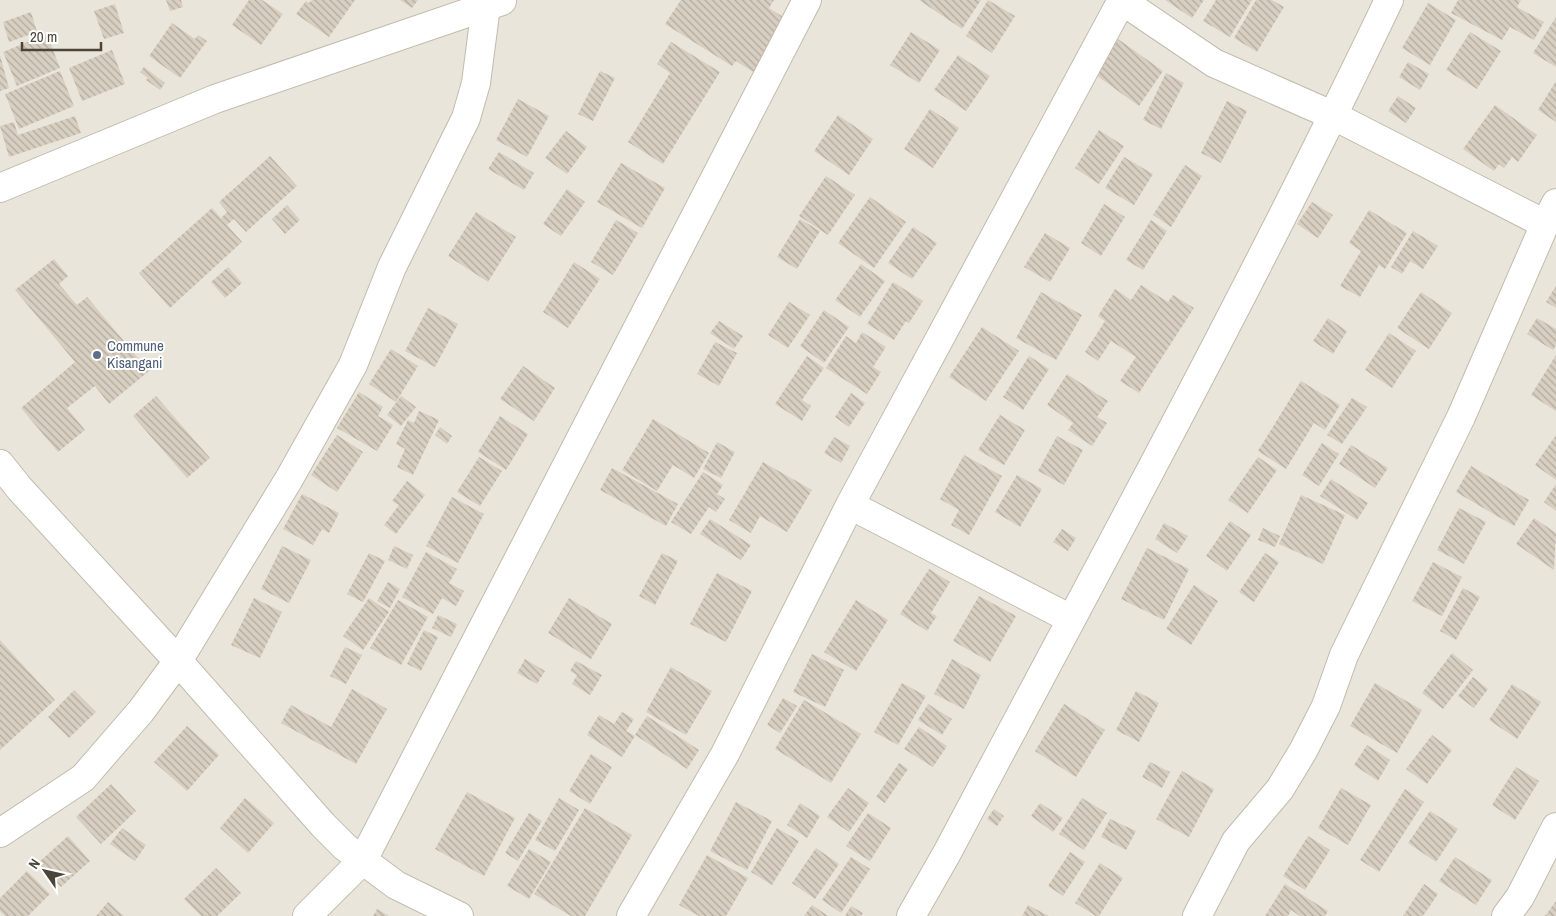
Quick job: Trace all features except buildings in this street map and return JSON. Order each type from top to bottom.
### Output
[{"type":"street","points":[[307,916],[363,860],[807,0]]},
{"type":"street","points":[[631,916],[725,754],[850,505],[1121,0],[1214,63],[1550,214],[1461,417],[1344,655],[1326,706],[1311,736],[1280,790],[1236,841],[1197,916]]},
{"type":"street","points":[[911,916],[947,853],[1199,382],[1334,116],[1389,0]]},
{"type":"street","points":[[0,188],[215,99],[495,3]]},
{"type":"street","points":[[0,833],[83,778],[141,711],[178,661],[289,479],[353,365],[392,267],[466,118],[495,3]]},
{"type":"street","points":[[0,464],[20,489],[178,661],[322,825],[345,847],[396,884],[459,916]]},
{"type":"street","points":[[850,505],[1071,619]]},
{"type":"street","points":[[1506,916],[1520,897],[1556,827]]},
{"type":"shaded area","points":[[0,0],[1556,0],[1556,916],[0,916]]},
{"type":"place","name":"Commune Kisangani","points":[[97,355]]}]
